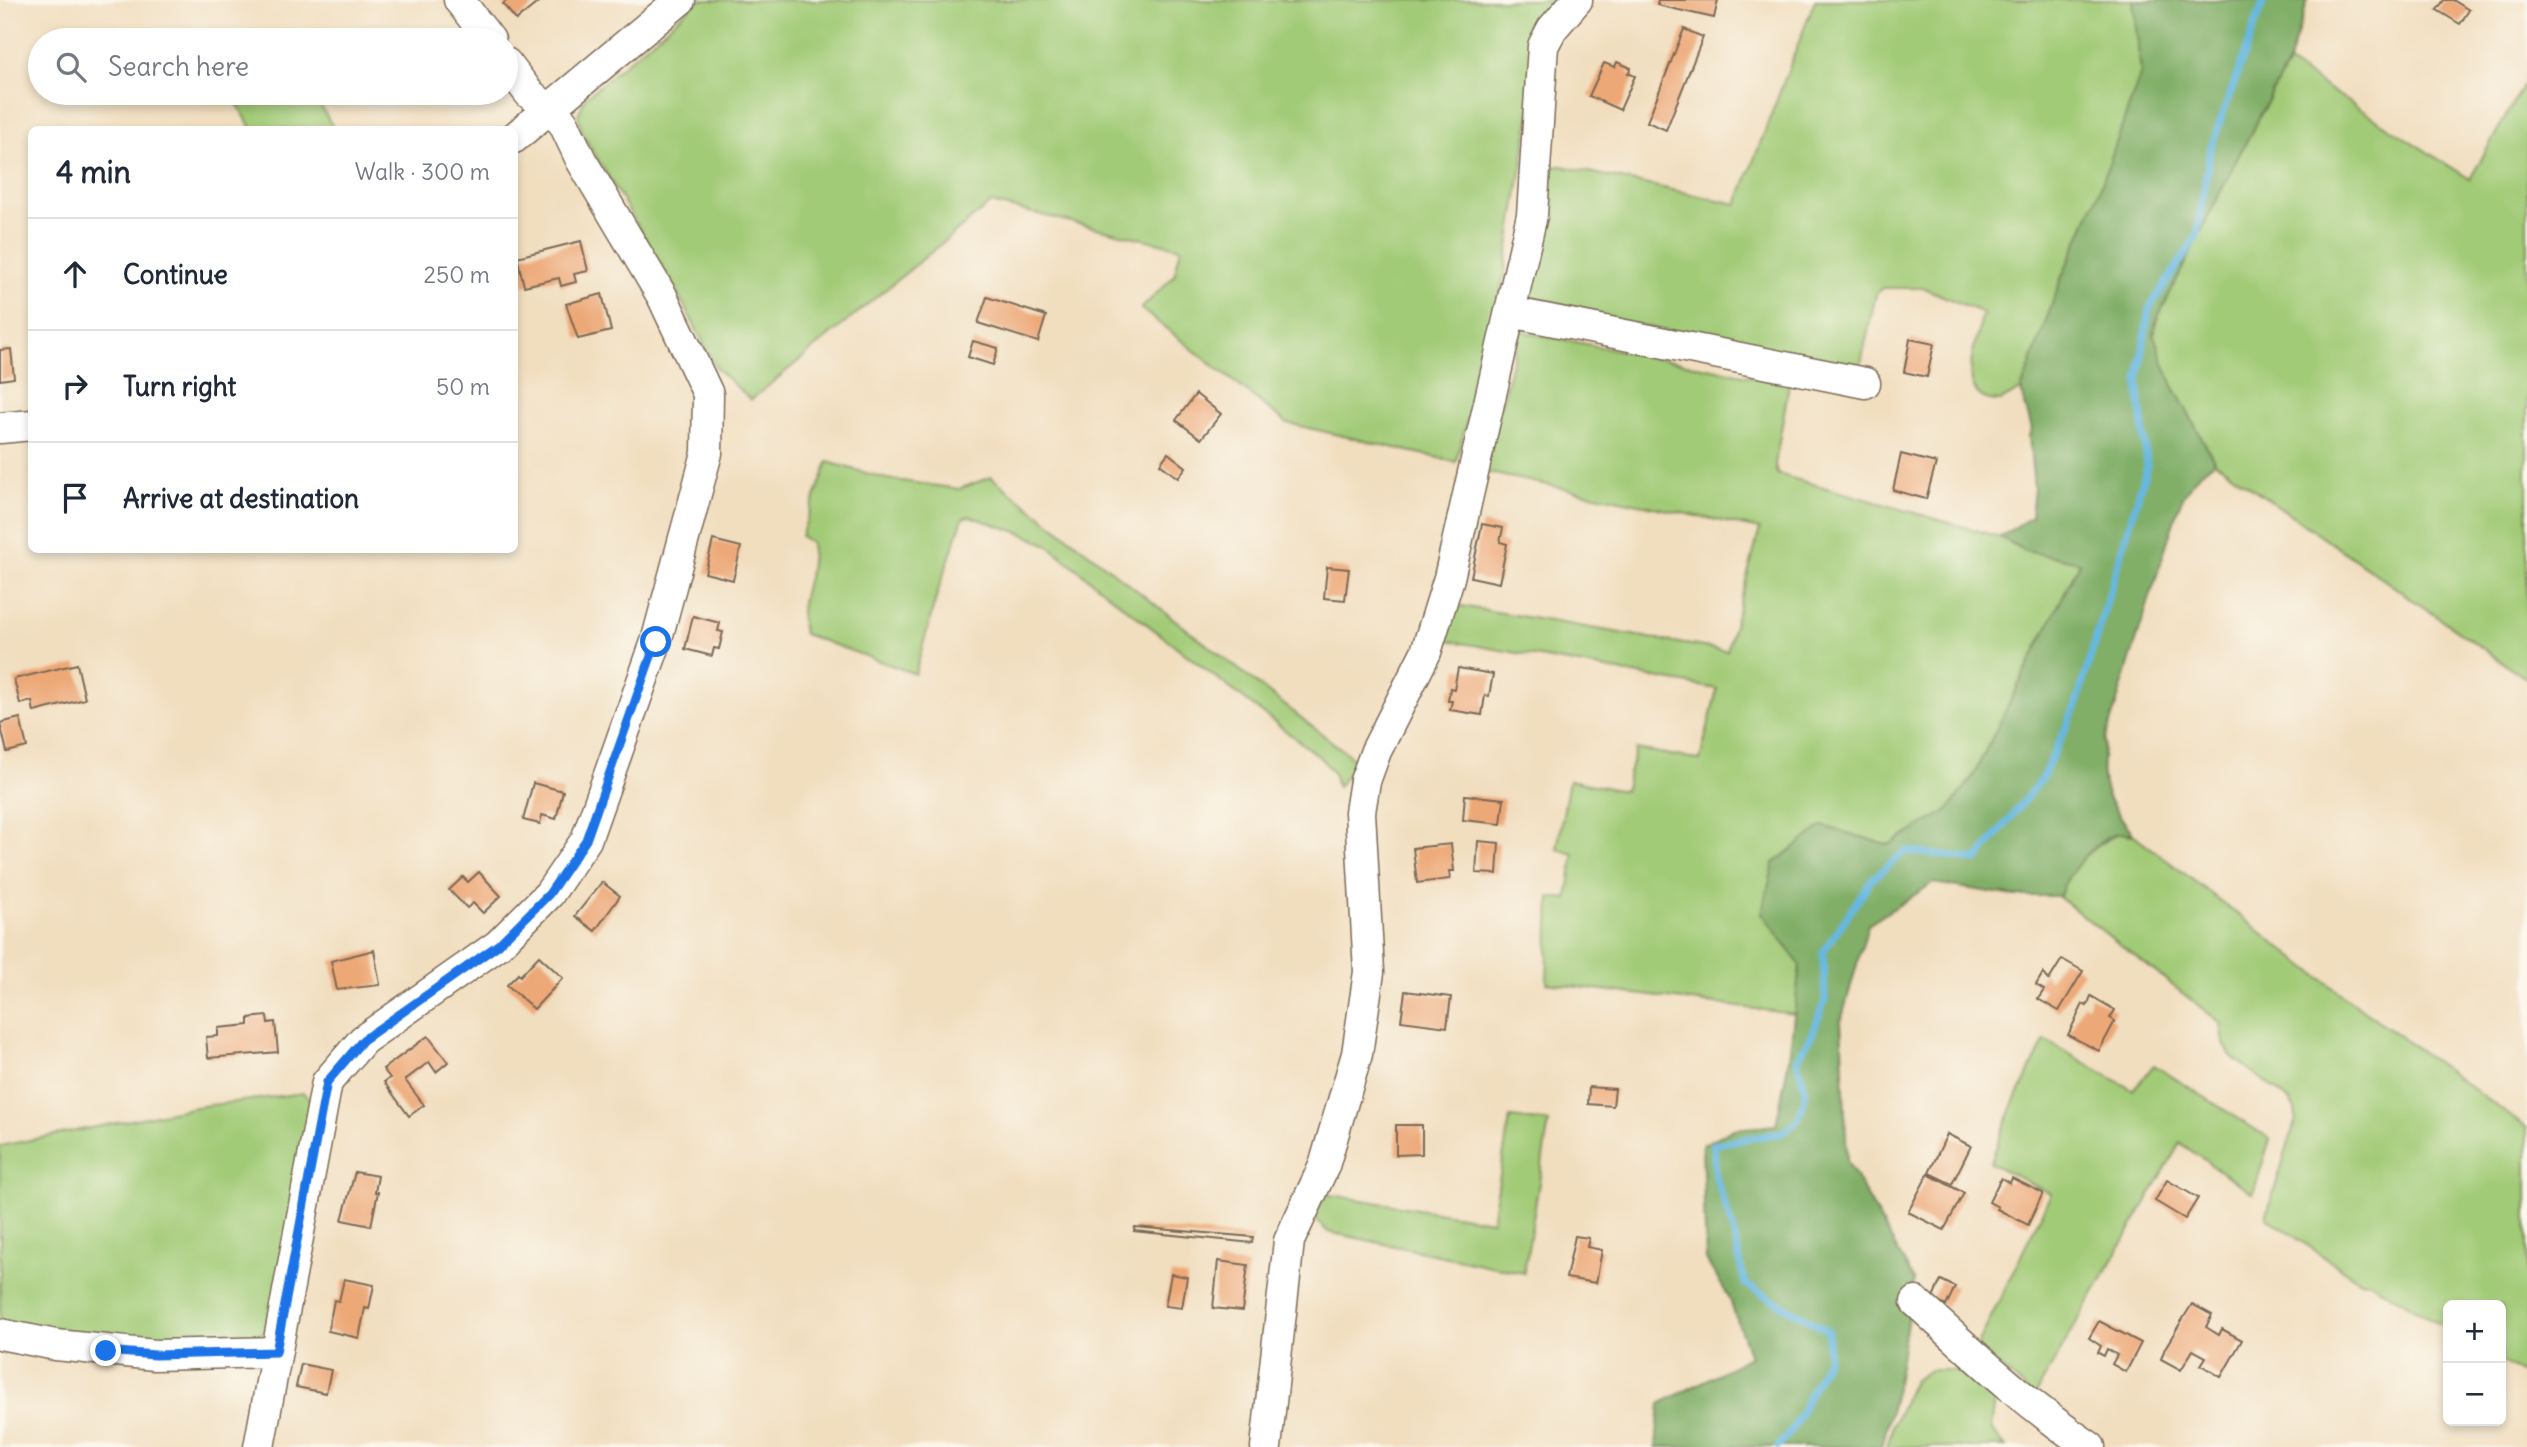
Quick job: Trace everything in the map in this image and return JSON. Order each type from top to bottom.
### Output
[{"type":"street","points":[[459,0],[481,28]]},
{"type":"street","points":[[518,135],[680,0]]},
{"type":"street","points":[[1266,1447],[1289,1241],[1324,1167],[1357,1054],[1369,972],[1360,812],[1365,781],[1426,652],[1449,578],[1532,215],[1543,46],[1552,29],[1577,0]]},
{"type":"street","points":[[259,1447],[327,1082],[363,1040],[498,945],[549,894],[586,840],[656,642],[707,453],[708,394],[662,296],[581,160],[562,122],[529,93],[518,79]]},
{"type":"street","points":[[1510,313],[1865,383]]},
{"type":"street","points":[[0,428],[28,425]]},
{"type":"street","points":[[1916,1302],[1982,1363],[2050,1420],[2090,1447]]},
{"type":"street","points":[[0,1334],[56,1345],[155,1355],[276,1352]]},
{"type":"green space","points":[[699,0],[1555,0],[1546,14],[1505,272],[1456,462],[1287,423],[1141,309],[1174,276],[1181,248],[991,203],[751,400],[717,369],[674,286],[582,133],[578,115],[585,98]]},
{"type":"green space","points":[[1815,0],[2133,0],[2141,73],[2097,197],[2061,279],[2022,389],[2001,401],[1984,398],[1976,392],[1972,382],[1974,346],[1983,313],[1924,288],[1882,288],[1876,294],[1861,363],[1854,369],[1534,304],[1526,295],[1547,168],[1561,166],[1737,204]]},
{"type":"green space","points":[[2133,0],[2308,0],[2288,63],[2156,321],[2154,336],[2172,384],[2215,462],[2192,482],[2178,508],[2105,740],[2105,790],[2133,834],[2112,835],[2093,849],[2075,868],[2060,896],[2015,896],[1933,883],[1868,925],[1841,1021],[1847,1161],[1914,1280],[1897,1383],[1882,1447],[1656,1447],[1660,1404],[1750,1357],[1729,1297],[1706,1260],[1702,1145],[1734,1129],[1776,1125],[1789,1059],[1800,965],[1762,913],[1774,863],[1822,826],[1889,845],[1948,810],[1972,778],[2080,562],[2026,551],[2000,537],[2031,517],[2034,488],[2029,436],[2032,429],[2021,390],[2061,279],[2097,197],[2141,73]]},
{"type":"green space","points":[[2288,63],[2470,179],[2527,79],[2527,679],[2215,462],[2172,384],[2154,336],[2156,321]]},
{"type":"green space","points":[[238,105],[320,105],[332,126],[250,126]]},
{"type":"green space","points":[[1520,331],[1789,384],[1775,464],[1777,474],[2000,537],[2026,551],[2081,562],[1972,778],[1948,810],[1889,845],[1822,826],[1762,913],[1800,965],[1795,1014],[1547,983],[1550,897],[1567,899],[1574,854],[1557,849],[1569,780],[1624,791],[1636,749],[1700,760],[1717,689],[1440,639],[1449,604],[1727,651],[1760,529],[1484,472]]},
{"type":"green space","points":[[828,462],[887,479],[959,489],[991,477],[1358,762],[1337,787],[1333,773],[1322,759],[1048,545],[969,516],[963,518],[937,594],[915,674],[804,634],[801,610],[812,555],[811,543],[801,536]]},
{"type":"green space","points":[[2120,833],[2134,835],[2348,999],[2527,1128],[2527,1377],[2506,1364],[2506,1300],[2443,1300],[2443,1326],[2370,1282],[2360,1281],[2266,1217],[2296,1119],[2295,1109],[2289,1100],[2231,1056],[2224,1044],[2221,1023],[2059,897],[2075,867],[2091,851]]},
{"type":"green space","points":[[2045,1040],[2133,1090],[2154,1065],[2270,1139],[2253,1194],[2180,1143],[2034,1397],[1977,1346],[2051,1194],[1990,1163],[2014,1103]]},
{"type":"green space","points":[[303,1093],[313,1101],[273,1317],[264,1334],[248,1342],[203,1348],[199,1339],[175,1338],[163,1347],[0,1329],[0,1146],[196,1107]]},
{"type":"green space","points":[[1510,1118],[1549,1122],[1524,1273],[1328,1232],[1313,1217],[1325,1194],[1492,1221]]},
{"type":"green space","points":[[1930,1370],[1955,1370],[1995,1401],[1991,1429],[2006,1447],[1887,1447],[1893,1425],[1913,1381]]},
{"type":"building","points":[[507,0],[541,0],[516,20],[503,4]]},
{"type":"building","points":[[1658,0],[1718,0],[1714,18],[1657,5]]},
{"type":"building","points":[[2444,0],[2453,0],[2469,10],[2460,24],[2437,10]]},
{"type":"building","points":[[1684,29],[1703,37],[1666,130],[1647,122]]},
{"type":"building","points":[[1617,62],[1631,68],[1628,73],[1635,76],[1620,110],[1589,96],[1604,63],[1615,67]]},
{"type":"building","points":[[581,241],[588,271],[574,274],[576,282],[561,286],[559,278],[524,286],[518,257]]},
{"type":"building","points":[[602,294],[611,331],[578,339],[566,304]]},
{"type":"building","points":[[987,297],[1046,316],[1038,342],[978,323]]},
{"type":"building","points":[[1910,339],[1934,344],[1927,377],[1904,372]]},
{"type":"building","points":[[973,341],[998,348],[993,365],[968,357]]},
{"type":"building","points":[[11,349],[14,378],[0,380],[0,350]]},
{"type":"building","points":[[1196,394],[1221,414],[1201,439],[1176,420]]},
{"type":"building","points":[[1168,453],[1186,467],[1178,478],[1160,464]]},
{"type":"building","points":[[1901,454],[1936,463],[1926,499],[1893,490]]},
{"type":"building","points":[[1482,524],[1503,528],[1500,542],[1507,544],[1499,583],[1471,577]]},
{"type":"building","points":[[713,540],[741,547],[733,580],[705,573]]},
{"type":"building","points":[[1327,567],[1349,569],[1345,600],[1324,598]]},
{"type":"building","points":[[693,616],[720,623],[718,631],[723,632],[719,649],[714,648],[712,656],[685,649]]},
{"type":"building","points":[[77,664],[85,699],[34,712],[32,701],[20,704],[14,679]]},
{"type":"building","points":[[1458,668],[1493,674],[1489,696],[1485,695],[1482,715],[1450,710],[1450,688],[1454,689]]},
{"type":"building","points":[[20,718],[27,747],[7,752],[0,723]]},
{"type":"building","points":[[533,783],[563,791],[556,819],[542,815],[540,824],[523,820]]},
{"type":"building","points":[[1465,795],[1504,799],[1501,824],[1463,820]]},
{"type":"building","points":[[1478,841],[1499,843],[1497,874],[1476,873]]},
{"type":"building","points":[[1451,844],[1454,871],[1449,871],[1450,879],[1417,883],[1413,848]]},
{"type":"building","points":[[479,872],[501,896],[483,913],[473,903],[467,908],[449,890],[463,877],[468,882]]},
{"type":"building","points":[[602,882],[620,896],[595,931],[575,916]]},
{"type":"building","points":[[374,950],[380,985],[337,990],[331,961]]},
{"type":"building","points":[[539,956],[563,978],[534,1009],[507,985]]},
{"type":"building","points":[[2062,959],[2083,971],[2059,1011],[2038,999],[2044,990],[2036,985],[2043,973],[2049,980]]},
{"type":"building","points":[[1405,991],[1451,997],[1447,1027],[1401,1021]]},
{"type":"building","points":[[2091,996],[2115,1010],[2110,1018],[2115,1021],[2099,1051],[2068,1035],[2083,1004],[2087,1006]]},
{"type":"building","points":[[267,1016],[268,1023],[275,1022],[278,1052],[208,1058],[206,1037],[218,1036],[218,1028],[249,1025],[249,1018]]},
{"type":"building","points":[[428,1036],[448,1062],[436,1072],[429,1062],[405,1080],[424,1105],[409,1116],[384,1082],[390,1078],[383,1069]]},
{"type":"building","points":[[1589,1087],[1615,1089],[1613,1106],[1588,1104]]},
{"type":"building","points":[[1396,1125],[1422,1125],[1422,1154],[1396,1155]]},
{"type":"building","points":[[1947,1134],[1971,1146],[1952,1184],[1929,1173]]},
{"type":"building","points":[[355,1172],[378,1176],[375,1192],[378,1192],[371,1226],[342,1220]]},
{"type":"building","points":[[1928,1174],[1964,1193],[1944,1230],[1908,1212]]},
{"type":"building","points":[[2001,1178],[2010,1183],[2012,1178],[2043,1193],[2028,1225],[1989,1202]]},
{"type":"building","points":[[2167,1180],[2198,1198],[2185,1219],[2155,1201]]},
{"type":"building","points":[[1135,1227],[1253,1237],[1252,1243],[1134,1231]]},
{"type":"building","points":[[1575,1236],[1589,1238],[1587,1247],[1602,1250],[1596,1283],[1566,1278]]},
{"type":"building","points":[[1218,1261],[1248,1265],[1242,1311],[1213,1308]]},
{"type":"building","points":[[1171,1274],[1187,1277],[1182,1308],[1165,1306]]},
{"type":"building","points":[[344,1279],[374,1285],[369,1309],[365,1308],[359,1338],[328,1331],[334,1300],[339,1301]]},
{"type":"building","points":[[1941,1280],[1955,1287],[1946,1306],[1932,1299]]},
{"type":"building","points":[[2192,1304],[2212,1315],[2206,1327],[2219,1335],[2222,1329],[2242,1340],[2221,1377],[2201,1365],[2206,1357],[2193,1350],[2181,1370],[2161,1359]]},
{"type":"building","points":[[2099,1321],[2141,1343],[2126,1372],[2112,1364],[2117,1355],[2107,1349],[2104,1356],[2098,1353],[2101,1346],[2089,1338]]},
{"type":"building","points":[[301,1364],[331,1370],[326,1393],[296,1387]]},
{"type":"waterway","points":[[1778,1447],[1793,1429],[1828,1357],[1828,1331],[1745,1284],[1732,1226],[1715,1175],[1714,1144],[1782,1133],[1798,1120],[1806,1093],[1797,1060],[1812,1035],[1825,1000],[1823,952],[1872,879],[1906,851],[1977,860],[2042,778],[2076,706],[2147,466],[2138,382],[2149,309],[2197,236],[2210,150],[2264,0]]},
{"type":"route","points":[[106,1351],[155,1355],[276,1352],[327,1082],[363,1040],[498,945],[549,894],[586,840],[656,642]]}]
